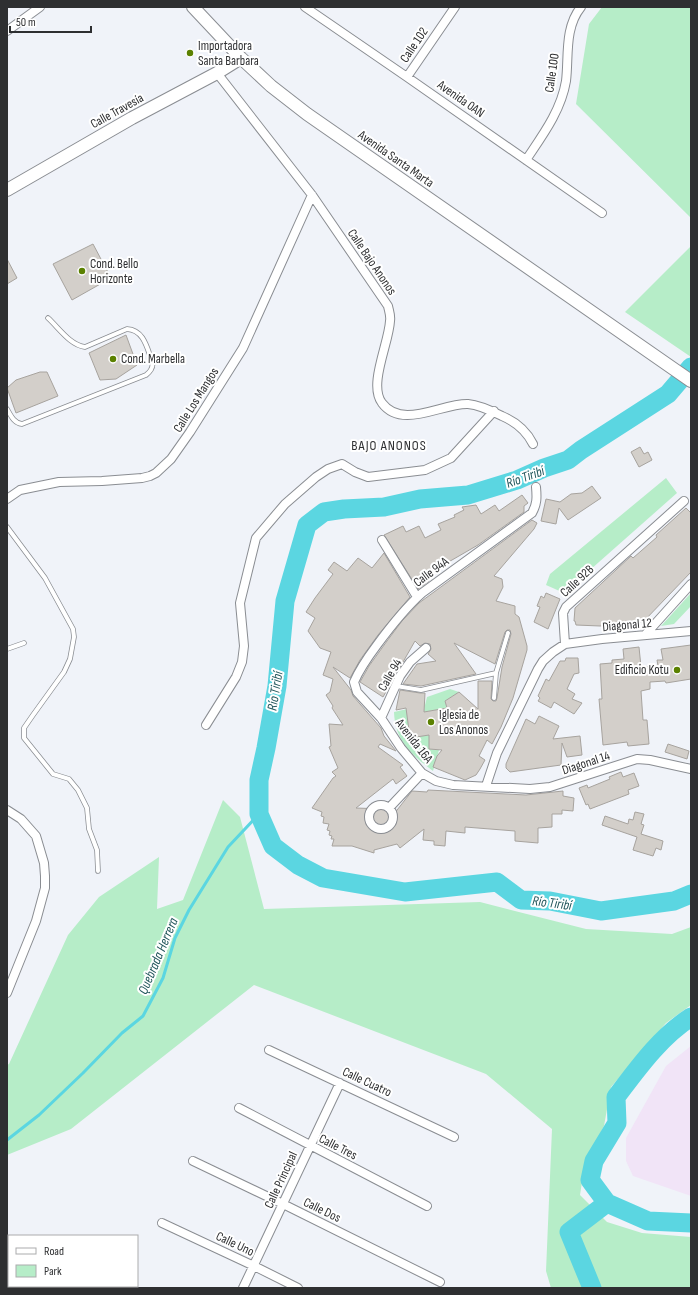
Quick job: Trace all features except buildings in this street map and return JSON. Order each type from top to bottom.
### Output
[{"type":"main road","name":"Avenida Santa Marta","points":[[193,7],[241,58],[271,86],[307,114],[691,381]]},
{"type":"main road","name":"Calle Travesía","points":[[7,190],[132,118],[217,73],[241,58]]},
{"type":"street","points":[[7,31],[40,7]]},
{"type":"street","name":"Avenida 0AN","points":[[305,7],[407,76],[602,213]]},
{"type":"street","name":"Calle 102","points":[[407,76],[455,7]]},
{"type":"street","name":"Calle 100","points":[[526,160],[545,131],[558,106],[566,81],[569,34],[577,11],[580,7]]},
{"type":"street","name":"Calle Bajo Anonos","points":[[217,73],[312,195],[388,306],[390,323],[376,384],[378,398],[383,404],[396,414],[410,416],[466,404],[473,405],[494,411],[508,418],[524,429],[533,444]]},
{"type":"street","name":"Calle Los Mangos","points":[[7,498],[28,487],[59,482],[102,481],[150,476],[156,473],[171,459],[190,432],[243,348],[312,195]]},
{"type":"street","points":[[206,726],[236,677],[242,662],[244,646],[240,603],[256,538],[285,504],[316,476],[328,468],[342,464],[355,472],[368,477],[425,470],[451,458],[494,411]]},
{"type":"street","name":"Calle 94A","points":[[357,692],[354,682],[359,671],[393,623],[408,605],[532,513],[537,501],[536,487]]},
{"type":"street","name":"Calle 92B","points":[[565,644],[563,613],[566,607],[684,501]]},
{"type":"street","points":[[382,540],[417,597]]},
{"type":"street","points":[[645,636],[691,584]]},
{"type":"street","name":"Diagonal 12","points":[[565,644],[691,631]]},
{"type":"street","points":[[486,786],[497,753],[538,669],[543,661],[565,644]]},
{"type":"street","name":"Calle 94","points":[[381,718],[400,676],[410,662],[426,648]]},
{"type":"street","name":"Avenida 16A","points":[[357,692],[381,718],[401,748],[422,773],[436,780],[453,785],[486,786]]},
{"type":"street","name":"Diagonal 14","points":[[486,786],[530,789],[550,787],[637,759],[650,760],[691,769]]},
{"type":"street","points":[[389,808],[422,773]]},
{"type":"street","points":[[7,810],[21,819],[36,836],[44,863],[46,876],[45,888],[36,921],[7,994]]},
{"type":"street","name":"Calle Cuatro","points":[[269,1050],[454,1137]]},
{"type":"street","name":"Calle Principal","points":[[243,1288],[340,1083]]},
{"type":"street","name":"Calle Tres","points":[[239,1108],[426,1206]]},
{"type":"street","name":"Calle Dos","points":[[193,1161],[440,1282]]},
{"type":"street","name":"Calle Uno","points":[[162,1223],[298,1288]]},
{"type":"lane","points":[[7,409],[14,420],[17,423],[22,424],[151,372],[153,365],[152,361],[143,338],[139,333],[127,329],[85,347],[79,346],[72,342],[48,318]]},
{"type":"lane","points":[[7,527],[45,578],[73,629],[74,637],[70,659],[67,666],[24,728],[24,738],[53,774],[69,779],[78,790],[86,808],[90,828],[98,850],[98,871]]},
{"type":"lane","points":[[494,698],[496,672],[508,633]]},
{"type":"lane","points":[[7,650],[24,643]]},
{"type":"lane","points":[[396,686],[421,690],[496,672]]},
{"type":"shaded area","points":[[691,1046],[691,1196],[633,1176],[626,1161],[626,1138],[666,1066]]},
{"type":"green space","points":[[602,7],[691,7],[691,218],[576,104],[589,24]]},
{"type":"green space","points":[[691,246],[691,357],[625,312]]},
{"type":"green space","points":[[666,478],[677,493],[564,593],[546,585],[550,574]]},
{"type":"green space","points":[[691,593],[691,606],[674,624],[661,626]]},
{"type":"green space","points":[[450,689],[459,692],[445,701],[447,708],[407,715],[410,738],[429,735],[429,749],[439,750],[433,771],[411,753],[401,739],[397,731],[394,712],[425,705],[427,697]]},
{"type":"green space","points":[[223,800],[240,817],[264,909],[480,902],[586,929],[672,934],[691,927],[691,1005],[666,1023],[611,1087],[604,1126],[585,1163],[580,1195],[607,1222],[642,1233],[691,1237],[691,1288],[551,1288],[546,1271],[552,1129],[486,1074],[254,985],[71,1129],[7,1155],[7,1065],[9,1064],[68,935],[99,897],[159,857],[157,909],[183,900]]},
{"type":"waterway","name":"Río Tiribí","points":[[691,367],[668,394],[568,460],[544,468],[517,480],[468,495],[420,499],[384,507],[344,509],[324,512],[307,525],[285,601],[277,686],[259,780],[259,814],[273,846],[298,865],[323,878],[405,892],[497,882],[521,900],[550,901],[601,911],[674,901],[691,894]]},
{"type":"waterway","name":"Quebrada Herrera","points":[[7,1140],[39,1115],[122,1033],[143,1016],[163,978],[175,938],[189,910],[228,847],[259,814]]},
{"type":"waterway","name":"Río Tiribí","points":[[691,1017],[659,1043],[616,1097],[617,1123],[594,1161],[590,1180],[607,1203],[648,1221],[691,1223]]},
{"type":"waterway","name":"Río Tiribí","points":[[592,1288],[569,1232],[607,1203]]},
{"type":"place","name":"Importadora Santa Barbara","points":[[190,53]]},
{"type":"place","name":"Cond. Bello Horizonte","points":[[82,271]]},
{"type":"place","name":"Cond. Marbella","points":[[113,359]]},
{"type":"place","name":"Edificio Kotu","points":[[677,670]]},
{"type":"place","name":"Iglesia de Los Anonos","points":[[431,722]]},
{"type":"district","name":"BAJO ANONOS","points":[[389,445]]}]
